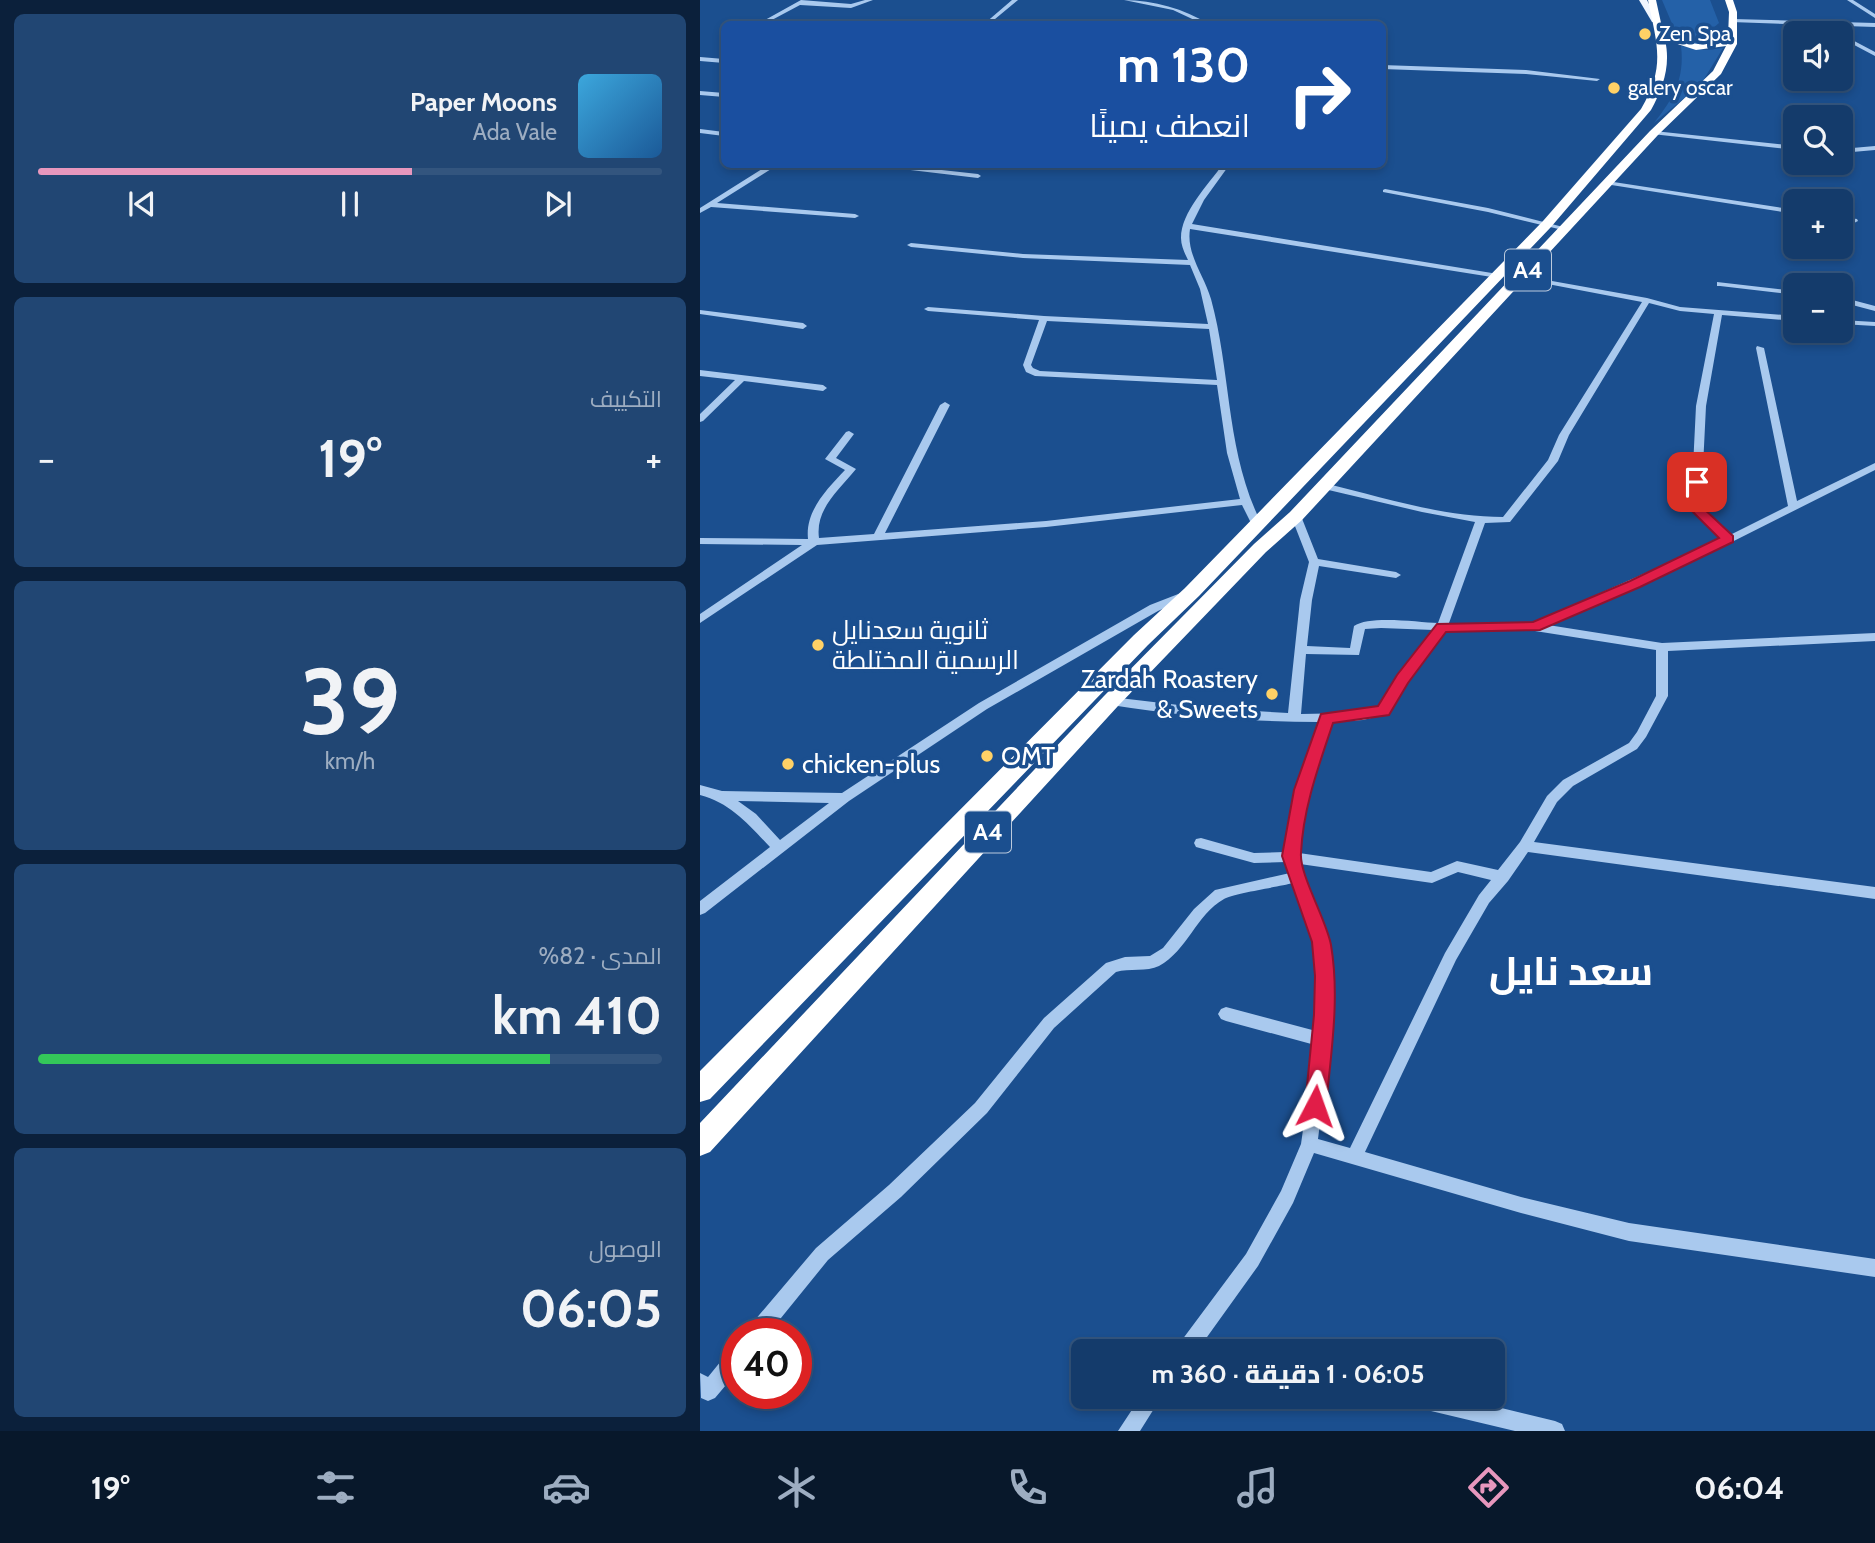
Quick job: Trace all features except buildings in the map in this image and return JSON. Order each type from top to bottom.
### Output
[{"type":"highway","name":"A4","points":[[700,1090],[1141,640],[1192,592],[1547,224],[1647,110],[1657,92],[1662,67],[1652,0]]},
{"type":"highway","points":[[1722,0],[1732,11]]},
{"type":"highway","name":"A4","points":[[700,1143],[1111,701],[1324,486],[1654,133],[1717,72],[1729,54],[1732,11]]},
{"type":"highway","points":[[1658,27],[1680,43],[1702,47],[1724,44],[1732,38]]},
{"type":"main road","points":[[1643,0],[1658,27]]},
{"type":"street","points":[[768,20],[802,2],[851,6],[870,0]]},
{"type":"street","points":[[990,21],[1015,0]]},
{"type":"street","points":[[1129,0],[1174,9],[1200,21]]},
{"type":"street","points":[[1850,0],[1875,16]]},
{"type":"street","points":[[1732,11],[1800,21]]},
{"type":"street","points":[[1853,24],[1875,24]]},
{"type":"street","points":[[1853,42],[1875,54]]},
{"type":"street","points":[[700,59],[721,61]]},
{"type":"street","points":[[1386,67],[1526,72],[1597,79]]},
{"type":"street","points":[[700,93],[721,95]]},
{"type":"street","points":[[700,131],[721,134]]},
{"type":"street","points":[[1654,133],[1783,147]]},
{"type":"street","points":[[1853,150],[1875,148]]},
{"type":"street","points":[[700,211],[769,168]]},
{"type":"street","points":[[901,168],[978,176]]},
{"type":"street","points":[[1224,168],[1197,207],[1188,226],[1185,241],[1214,327],[1234,469],[1244,502],[1257,524]]},
{"type":"street","points":[[1607,183],[1783,210]]},
{"type":"street","points":[[1385,191],[1567,229]]},
{"type":"street","points":[[709,205],[855,216]]},
{"type":"street","points":[[1188,226],[1498,275]]},
{"type":"street","points":[[911,245],[1023,256],[1086,256],[1194,263]]},
{"type":"street","points":[[1521,277],[1647,300],[1681,309],[1783,318]]},
{"type":"street","points":[[1720,284],[1783,291]]},
{"type":"street","points":[[1324,486],[1481,520],[1506,520],[1553,461],[1564,435],[1647,300]]},
{"type":"street","points":[[1853,303],[1875,309]]},
{"type":"street","points":[[928,309],[1214,327]]},
{"type":"street","points":[[700,312],[803,326]]},
{"type":"street","points":[[1718,313],[1700,407],[1696,508],[1728,539]]},
{"type":"street","points":[[1044,318],[1027,365],[1033,372],[1125,380],[1221,383]]},
{"type":"street","points":[[1853,323],[1875,324]]},
{"type":"street","points":[[1760,348],[1793,506]]},
{"type":"street","points":[[700,373],[823,388]]},
{"type":"street","points":[[700,418],[742,378]]},
{"type":"street","points":[[878,536],[945,405]]},
{"type":"street","points":[[814,542],[812,530],[825,497],[852,469],[830,459],[849,434]]},
{"type":"street","points":[[1535,626],[1635,584],[1875,466]]},
{"type":"street","points":[[700,541],[814,542],[1046,524],[1244,502]]},
{"type":"street","points":[[1111,701],[1200,713],[1294,718],[1327,718],[1383,711],[1442,627],[1481,520]]},
{"type":"street","points":[[1289,521],[1314,562],[1294,718]]},
{"type":"street","points":[[700,619],[814,542]]},
{"type":"street","points":[[1314,562],[1396,575]]},
{"type":"street","points":[[700,909],[844,798],[982,706],[1154,608],[1192,592]]},
{"type":"street","points":[[1301,650],[1355,652],[1360,626],[1381,624],[1442,627],[1535,626],[1662,647],[1875,637]]},
{"type":"street","points":[[1355,1155],[1450,957],[1484,899],[1525,846],[1552,799],[1568,783],[1633,746],[1642,734],[1662,696],[1662,647]]},
{"type":"street","points":[[1195,1339],[1252,1260],[1287,1197],[1309,1144],[1322,1040],[1325,976],[1321,942],[1291,856],[1303,790],[1327,718]]},
{"type":"street","points":[[700,790],[722,796],[844,798]]},
{"type":"street","points":[[722,796],[751,818],[779,848]]},
{"type":"street","points":[[1201,843],[1254,858],[1291,856],[1432,878],[1457,866],[1503,877]]},
{"type":"street","points":[[1525,846],[1875,893]]},
{"type":"street","points":[[769,1318],[822,1254],[895,1191],[973,1117],[1049,1023],[1111,967],[1125,963],[1153,962],[1168,952],[1199,913],[1220,894],[1298,877]]},
{"type":"street","points":[[1226,1014],[1322,1040]]},
{"type":"street","points":[[1309,1144],[1355,1155],[1521,1205],[1629,1232],[1875,1268]]},
{"type":"street","points":[[703,1391],[721,1373]]},
{"type":"street","points":[[1128,1431],[1144,1409]]},
{"type":"street","points":[[1464,1409],[1555,1431]]},
{"type":"shaded area","points":[[1662,0],[1710,0],[1719,23],[1712,29],[1713,43],[1699,45],[1679,40]]},
{"type":"shaded area","points":[[1681,46],[1706,50],[1723,48],[1701,84],[1654,123],[1676,88],[1681,69]]},
{"type":"place","name":"Zen Spa","points":[[1645,34]]},
{"type":"place","name":"galery oscar","points":[[1614,88]]},
{"type":"place","name":"ثانوية سعدنايل الرسمية المختلطة","points":[[818,645]]},
{"type":"place","name":"Zardah Roastery & Sweets","points":[[1272,694]]},
{"type":"place","name":"OMT","points":[[987,756]]},
{"type":"place","name":"chicken-plus","points":[[788,764]]},
{"type":"district","name":"سعد نايل","points":[[1571,971]]},
{"type":"route","points":[[1315,1106],[1325,976],[1321,942],[1291,856],[1303,790],[1327,718],[1375,714],[1387,708],[1403,679],[1442,627],[1535,626],[1635,584],[1728,539],[1696,508],[1697,482]]}]
